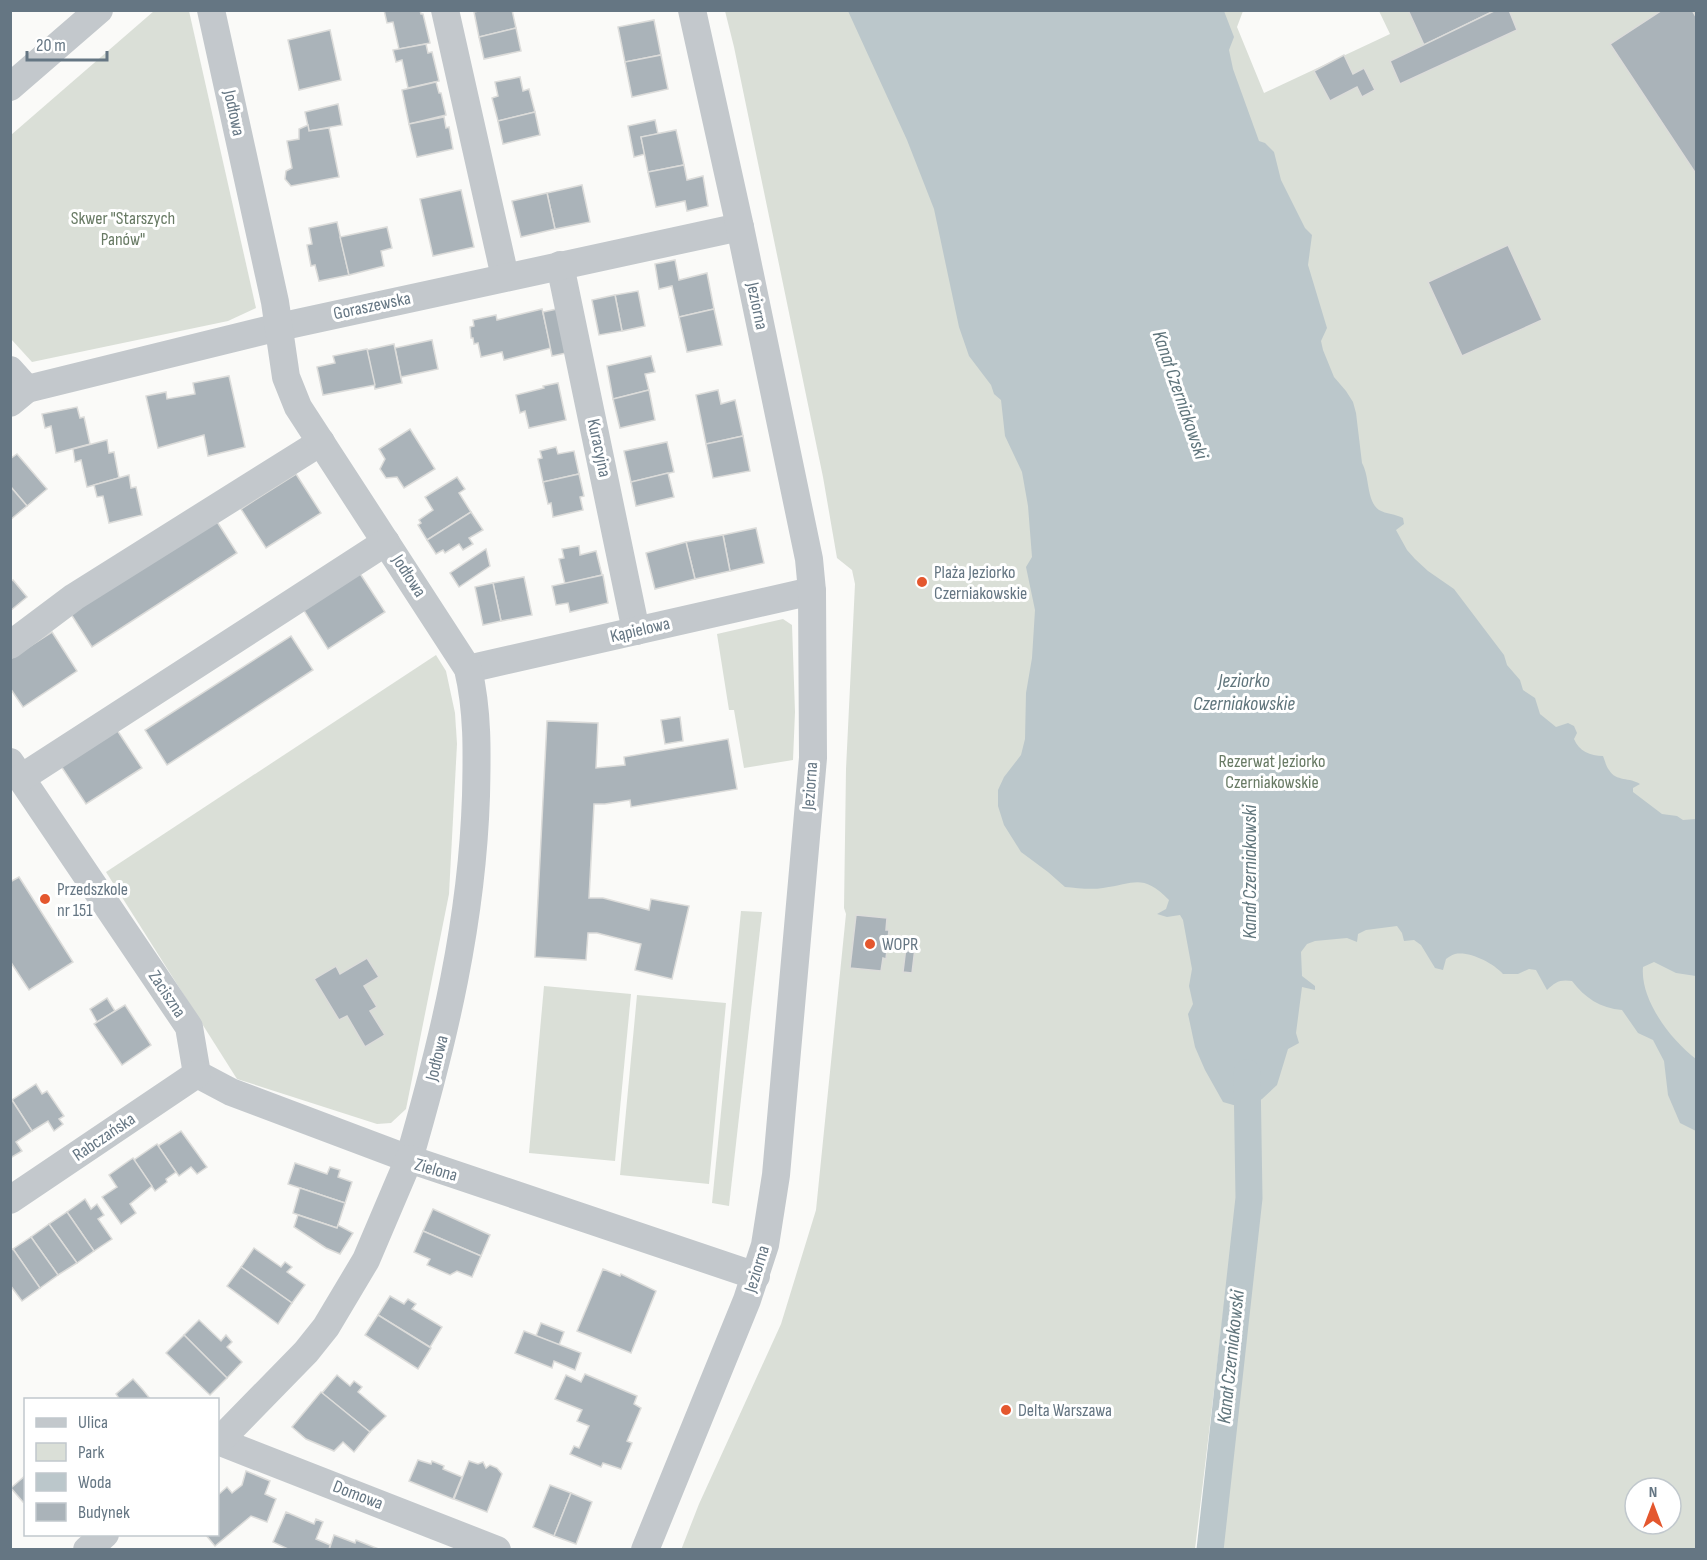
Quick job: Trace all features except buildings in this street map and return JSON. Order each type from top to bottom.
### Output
[{"type":"street","points":[[10,87],[99,10]]},
{"type":"street","name":"Jodłowa","points":[[212,10],[272,290],[286,378],[298,407],[468,669],[473,691],[477,723],[476,809],[467,906],[459,960],[444,1030],[409,1159]]},
{"type":"street","points":[[446,10],[505,277]]},
{"type":"street","name":"Jeziorna","points":[[645,1550],[756,1276],[765,1245],[776,1175],[812,770],[812,591],[809,559],[740,226],[692,10]]},
{"type":"street","name":"Goraszewska","points":[[16,387],[740,226]]},
{"type":"street","name":"Kuracyjna","points":[[560,265],[636,631]]},
{"type":"street","points":[[10,645],[74,597],[321,442]]},
{"type":"street","points":[[16,770],[387,542]]},
{"type":"street","name":"Kąpielowa","points":[[468,669],[812,591]]},
{"type":"street","name":"Zaciszna","points":[[16,770],[189,1027],[197,1074]]},
{"type":"street","points":[[197,1074],[231,1092],[409,1159]]},
{"type":"street","name":"Rabczańska","points":[[10,1200],[197,1074]]},
{"type":"street","name":"Zielona","points":[[219,1440],[306,1352],[326,1327],[366,1260],[409,1159],[756,1276]]},
{"type":"street","name":"Domowa","points":[[219,1441],[497,1550]]},
{"type":"street","points":[[87,1550],[103,1536]]},
{"type":"green space","name":"Skwer \"Starszych Panów\"","points":[[154,11],[189,11],[256,308],[228,321],[32,362],[11,339],[11,135]]},
{"type":"green space","name":"Rezerwat Jeziorko Czerniakowskie","points":[[725,11],[1243,11],[1237,27],[1264,93],[1390,34],[1379,11],[1696,11],[1696,1549],[1222,1549],[1260,1198],[1237,1199],[1195,1549],[681,1550],[699,1504],[781,1324],[816,1210],[846,914],[844,908],[846,769],[855,584],[852,570],[837,558],[823,477]]},
{"type":"green space","points":[[783,619],[792,625],[795,712],[793,760],[744,768],[734,710],[729,710],[717,634]]},
{"type":"green space","points":[[436,655],[446,671],[455,713],[457,744],[449,894],[406,1109],[391,1123],[377,1124],[237,1079],[106,872]]},
{"type":"green space","points":[[741,911],[762,912],[729,1206],[712,1203]]},
{"type":"green space","points":[[544,986],[631,994],[615,1161],[529,1153]]},
{"type":"green space","points":[[637,995],[726,1003],[709,1184],[620,1175]]},
{"type":"water","name":"Jeziorko Czerniakowskie","points":[[848,11],[1224,11],[1234,37],[1229,50],[1233,69],[1259,141],[1265,143],[1274,152],[1281,180],[1305,228],[1312,235],[1308,265],[1327,328],[1321,341],[1323,350],[1334,377],[1353,402],[1362,463],[1375,506],[1379,510],[1403,518],[1404,524],[1396,530],[1407,550],[1428,571],[1454,589],[1504,655],[1507,665],[1520,680],[1523,690],[1535,698],[1540,714],[1556,727],[1568,723],[1574,726],[1577,733],[1574,739],[1582,750],[1589,754],[1603,756],[1608,768],[1615,776],[1640,784],[1633,788],[1633,792],[1662,814],[1677,816],[1683,820],[1696,819],[1696,976],[1676,973],[1654,962],[1643,967],[1643,980],[1652,1006],[1667,1030],[1696,1059],[1696,1131],[1680,1123],[1668,1095],[1664,1061],[1653,1040],[1638,1033],[1622,1010],[1594,1001],[1572,981],[1558,982],[1547,990],[1536,970],[1529,969],[1518,974],[1503,974],[1487,962],[1467,954],[1452,955],[1446,959],[1443,970],[1435,968],[1421,945],[1414,940],[1404,941],[1397,926],[1366,930],[1358,934],[1357,942],[1347,938],[1307,944],[1301,952],[1302,976],[1315,986],[1315,990],[1302,987],[1296,1033],[1299,1043],[1288,1049],[1277,1085],[1247,1109],[1223,1102],[1195,1047],[1188,1014],[1193,1004],[1189,986],[1192,969],[1183,920],[1180,915],[1167,917],[1157,914],[1166,909],[1169,900],[1152,886],[1138,882],[1098,889],[1065,887],[1021,852],[1004,825],[998,806],[998,790],[1004,777],[1021,755],[1025,739],[1026,693],[1032,658],[1035,610],[1026,567],[1032,557],[1028,506],[1022,472],[1005,436],[1001,400],[994,394],[991,385],[969,356],[959,327],[934,209],[907,140]]},
{"type":"waterway","name":"Kanał Czerniakowski","points":[[1210,1550],[1249,1198],[1247,1073]]},
{"type":"place","name":"Plaża Jeziorko Czerniakowskie","points":[[922,582]]},
{"type":"place","name":"Przedszkole nr 151","points":[[45,899]]},
{"type":"place","name":"WOPR","points":[[870,944]]},
{"type":"place","name":"Delta Warszawa","points":[[1006,1410]]}]
